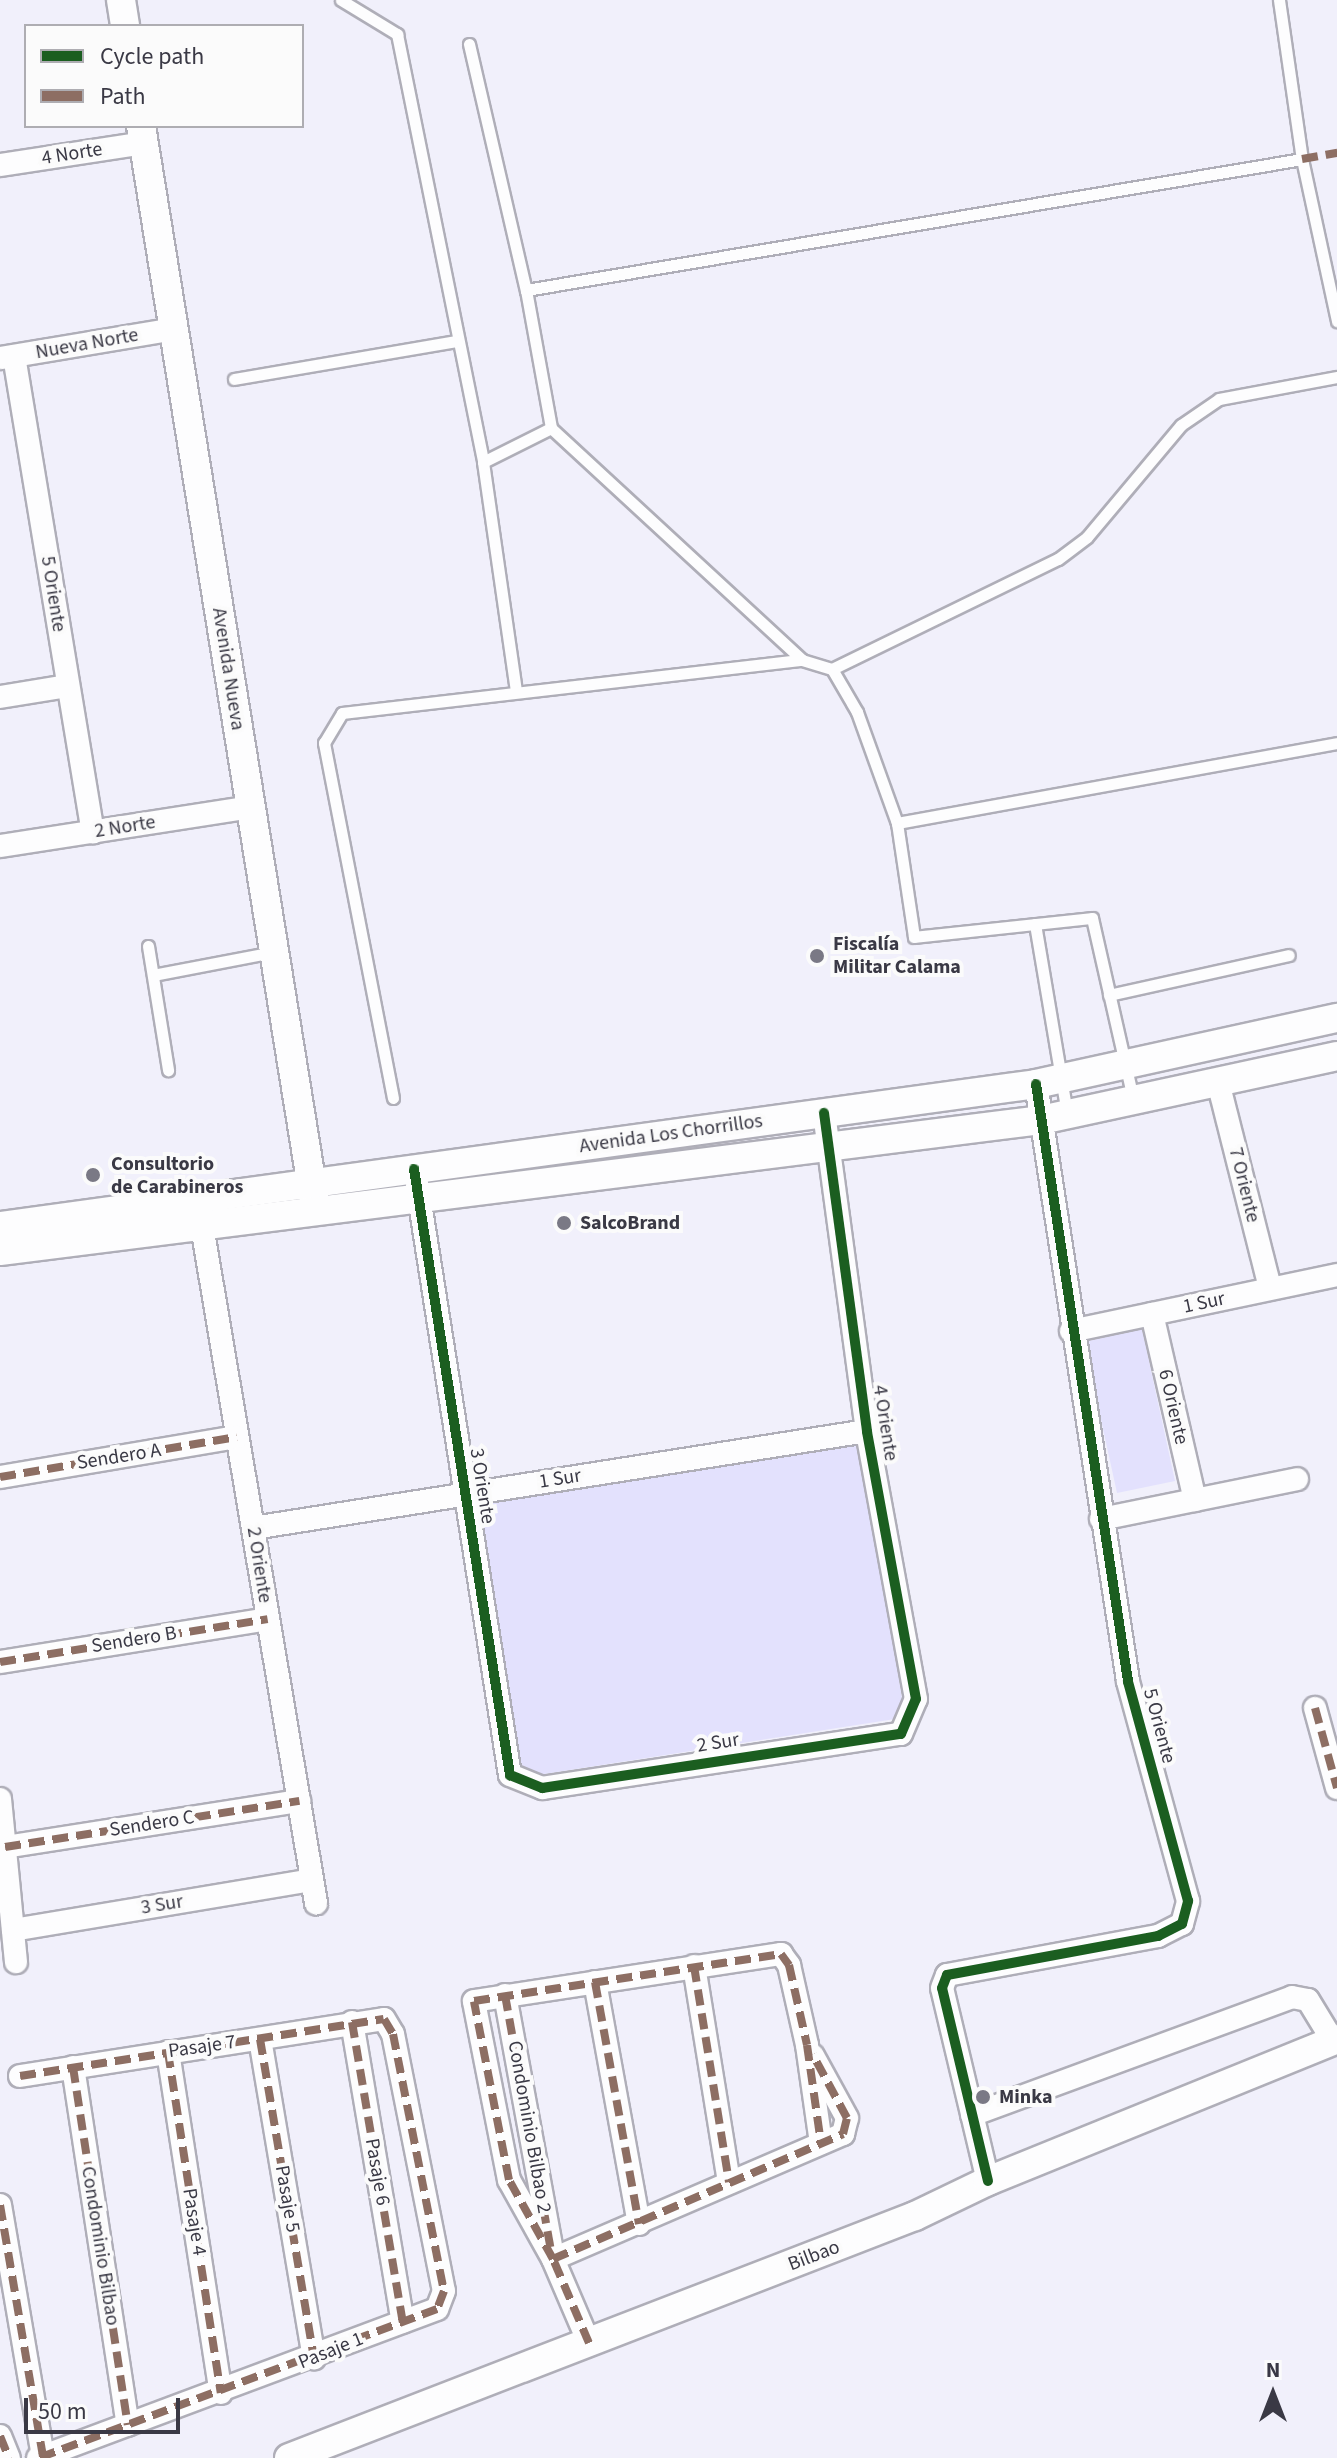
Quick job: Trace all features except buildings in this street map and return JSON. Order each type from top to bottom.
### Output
[{"type":"street","points":[[121,0],[125,24]]},
{"type":"street","name":"4 Norte","points":[[0,165],[142,134]]},
{"type":"street","name":"Avenida Nueva","points":[[142,134],[316,1212]]},
{"type":"street","name":"Nueva Norte","points":[[7,357],[174,329]]},
{"type":"street","name":"5 Oriente","points":[[7,357],[93,832]]},
{"type":"street","points":[[0,697],[68,686]]},
{"type":"street","name":"2 Norte","points":[[0,846],[251,807]]},
{"type":"street","name":"Avenida Los Chorrillos","points":[[0,1226],[1049,1081],[1337,1018]]},
{"type":"street","name":"Avenida Los Chorrillos","points":[[0,1251],[1054,1117],[1337,1056]]},
{"type":"street","name":"5 Oriente","points":[[988,2181],[942,1988],[947,1975],[1158,1936],[1182,1924],[1188,1901],[1128,1681],[1071,1331],[1049,1081]]},
{"type":"street","name":"7 Oriente","points":[[1218,1082],[1270,1288]]},
{"type":"street","name":"4 Oriente","points":[[824,1113],[867,1431],[916,1699],[901,1734]]},
{"type":"street","points":[[593,1145],[597,1176]]},
{"type":"street","name":"3 Oriente","points":[[414,1169],[510,1775],[542,1788]]},
{"type":"street","name":"2 Oriente","points":[[202,1226],[316,1903]]},
{"type":"street","name":"1 Sur","points":[[1071,1331],[1337,1275]]},
{"type":"street","name":"6 Oriente","points":[[1152,1314],[1195,1500]]},
{"type":"street","name":"1 Sur","points":[[253,1528],[867,1431]]},
{"type":"street","name":"Sendero A","points":[[0,1477],[237,1437]]},
{"type":"street","points":[[1101,1519],[1297,1479]]},
{"type":"street","name":"Sendero B","points":[[0,1662],[268,1619]]},
{"type":"street","points":[[1315,1708],[1337,1788]]},
{"type":"street","name":"2 Sur","points":[[542,1788],[901,1734]]},
{"type":"street","points":[[0,1799],[16,1962]]},
{"type":"street","name":"Sendero C","points":[[5,1847],[299,1801]]},
{"type":"street","name":"3 Sur","points":[[13,1930],[312,1880]]},
{"type":"street","name":"Condominio Bilbao 2","points":[[553,2259],[843,2134],[849,2123],[807,2045],[789,1965],[781,1954],[768,1953],[474,2001],[509,2180],[553,2259],[589,2343]]},
{"type":"street","points":[[694,1966],[729,2182]]},
{"type":"street","points":[[595,1982],[639,2224]]},
{"type":"street","name":"Condominio Bilbao 2","points":[[505,1995],[553,2259]]},
{"type":"street","name":"Bilbao","points":[[289,2458],[915,2216],[988,2181],[1335,2040],[1308,2000],[1292,1997],[972,2115]]},
{"type":"street","name":"Pasaje 7","points":[[20,2076],[384,2019]]},
{"type":"street","name":"Pasaje 6","points":[[384,2019],[393,2034],[444,2291],[441,2305]]},
{"type":"street","name":"Pasaje 6","points":[[352,2022],[403,2322]]},
{"type":"street","name":"Pasaje 5","points":[[260,2039],[314,2358]]},
{"type":"street","name":"Pasaje 4","points":[[168,2052],[221,2393]]},
{"type":"street","name":"Condominio Bilbao","points":[[73,2067],[128,2425]]},
{"type":"street","points":[[0,2205],[41,2457]]},
{"type":"street","name":"Pasaje 1","points":[[41,2457],[314,2358],[441,2305]]},
{"type":"street","points":[[0,2436],[9,2458]]},
{"type":"lane","points":[[341,0],[397,34],[483,462],[516,691]]},
{"type":"lane","points":[[1279,0],[1302,159],[1337,321]]},
{"type":"lane","points":[[469,44],[526,290],[551,428],[802,660]]},
{"type":"lane","points":[[526,290],[1302,159]]},
{"type":"lane","points":[[234,379],[457,341]]},
{"type":"lane","points":[[393,1098],[324,743],[342,713],[802,660],[832,669],[1058,559],[1087,537],[1181,425],[1219,399],[1337,377]]},
{"type":"lane","points":[[483,462],[551,428]]},
{"type":"lane","points":[[832,669],[857,712],[897,823],[914,937],[1092,918],[1133,1100]]},
{"type":"lane","points":[[897,823],[1337,743]]},
{"type":"lane","points":[[1035,924],[1049,1081]]},
{"type":"lane","points":[[148,946],[168,1070]]},
{"type":"lane","points":[[153,975],[274,952]]},
{"type":"lane","points":[[1109,995],[1289,955]]},
{"type":"shaded area","points":[[1142,1329],[1175,1481],[1117,1493],[1084,1342]]},
{"type":"shaded area","points":[[854,1444],[866,1454],[902,1699],[895,1719],[538,1775],[519,1770],[478,1514],[489,1501]]},
{"type":"marked path","points":[[1302,159],[1337,153]]},
{"type":"marked path","points":[[0,1477],[237,1437]]},
{"type":"marked path","points":[[0,1662],[268,1619]]},
{"type":"marked path","points":[[1315,1708],[1337,1788]]},
{"type":"marked path","points":[[5,1847],[299,1801]]},
{"type":"marked path","points":[[589,2343],[553,2259],[509,2180],[474,2001],[781,1954],[789,1965],[807,2045],[821,2143]]},
{"type":"marked path","points":[[694,1966],[729,2182]]},
{"type":"marked path","points":[[595,1982],[639,2224]]},
{"type":"marked path","points":[[505,1995],[551,2251]]},
{"type":"marked path","points":[[20,2076],[384,2019],[393,2034],[444,2291],[437,2309],[38,2458]]},
{"type":"marked path","points":[[352,2022],[403,2322]]},
{"type":"marked path","points":[[260,2039],[314,2358]]},
{"type":"marked path","points":[[168,2052],[221,2393]]},
{"type":"marked path","points":[[553,2259],[843,2134],[847,2118],[813,2055]]},
{"type":"marked path","points":[[73,2067],[128,2425]]},
{"type":"marked path","points":[[0,2205],[43,2456]]},
{"type":"marked path","points":[[0,2436],[9,2458]]},
{"type":"cycle path","points":[[988,2181],[942,1988],[947,1975],[1158,1936],[1182,1924],[1188,1901],[1128,1681],[1036,1084]]},
{"type":"cycle path","points":[[414,1169],[510,1775],[542,1788],[901,1734],[916,1699],[867,1431],[824,1113]]},
{"type":"place","name":"Fiscalía Militar Calama","points":[[817,956]]},
{"type":"place","name":"Consultorio de Carabineros","points":[[93,1175]]},
{"type":"place","name":"SalcoBrand","points":[[564,1223]]},
{"type":"place","name":"Minka","points":[[983,2097]]}]
